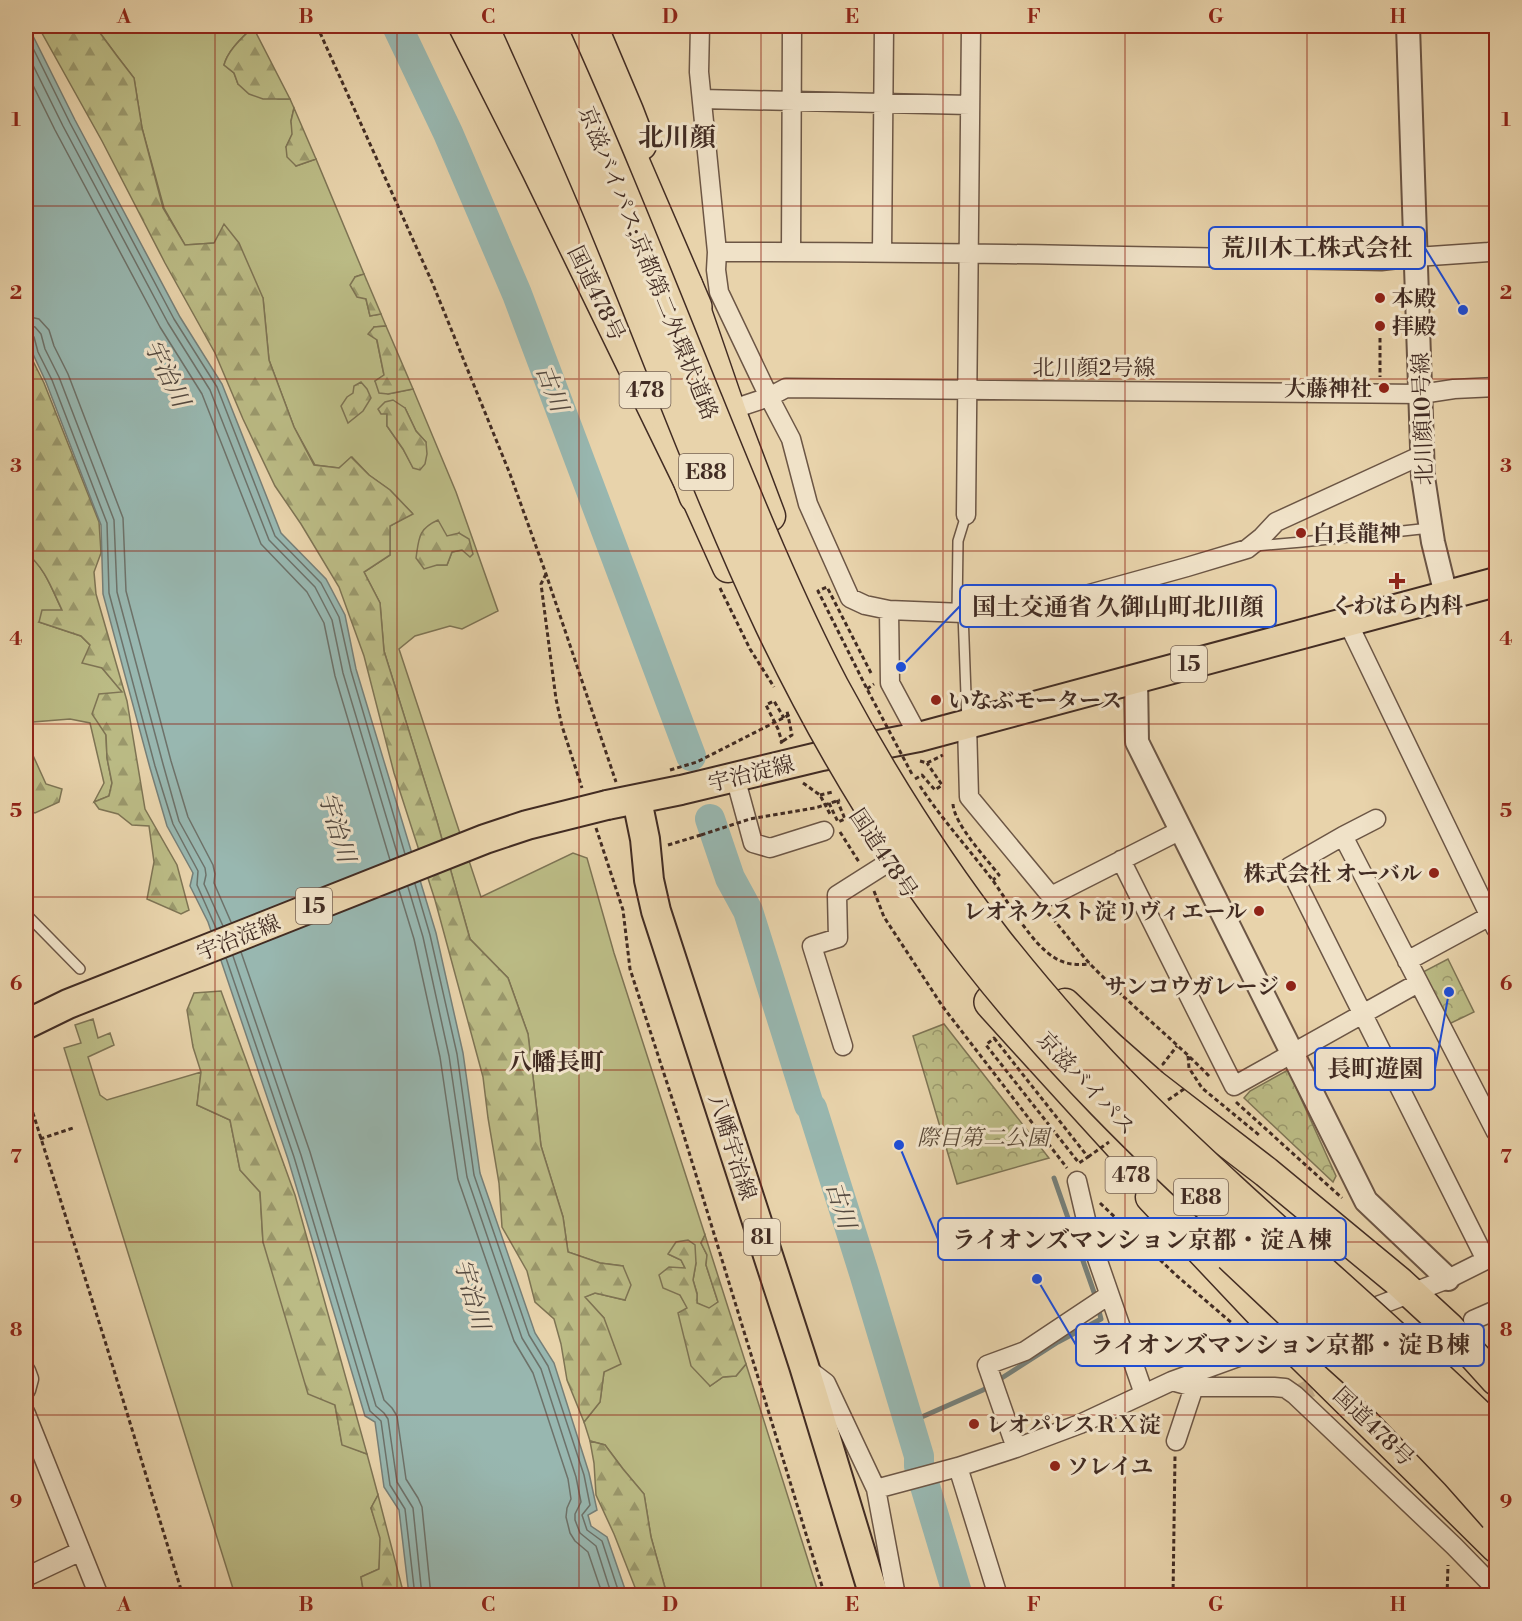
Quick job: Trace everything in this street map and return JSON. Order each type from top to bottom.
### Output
[{"type":"highway","name":"国道478号","points":[[464,26],[696,496],[751,617],[878,869],[991,1002],[1120,1162],[1194,1244],[1275,1344],[1497,1546]]},
{"type":"highway","points":[[495,26],[556,153],[649,371],[696,496]]},
{"type":"highway","name":"京滋バイパス;京都第二外環状道路","points":[[519,26],[607,227],[725,518],[772,625],[808,696],[893,841],[942,890]]},
{"type":"highway","name":"京滋バイパス;京都第二外環状道路","points":[[549,26],[632,216],[728,456],[794,610],[831,685],[912,824],[942,890]]},
{"type":"highway","points":[[571,26],[695,307]]},
{"type":"highway","points":[[592,26],[628,111],[730,410],[791,568],[832,652],[882,745],[966,880],[1065,1004],[1106,1052],[1146,1092],[1191,1133],[1336,1255],[1497,1403]]},
{"type":"highway","name":"京滋バイパス","points":[[942,890],[995,940],[1040,996],[1137,1101],[1497,1434]]},
{"type":"highway","name":"京滋バイパス","points":[[942,890],[975,956],[1072,1070],[1120,1120],[1237,1231],[1433,1408],[1497,1471]]},
{"type":"highway","points":[[991,1002],[1143,1169],[1318,1337],[1388,1400],[1497,1516]]},
{"type":"highway","points":[[1065,1004],[1154,1085],[1328,1222],[1412,1294],[1449,1328],[1497,1380]]},
{"type":"main road","name":"宇治淀線","points":[[26,1024],[79,1000],[453,851],[527,825],[595,806],[637,800],[822,756],[882,745],[923,750],[967,724],[1497,582]]},
{"type":"main road","name":"八幡宇治線","points":[[637,800],[656,911],[804,1366],[874,1596]]},
{"type":"street","points":[[700,26],[699,72],[719,292],[791,439],[808,504],[850,598],[865,605],[889,610],[960,613],[1011,608],[1082,596],[1249,547],[1276,522],[1422,455]]},
{"type":"street","points":[[791,252],[792,26]]},
{"type":"street","points":[[882,252],[884,26]]},
{"type":"street","points":[[966,515],[971,26]]},
{"type":"street","name":"北川顔10号線","points":[[1408,26],[1423,477],[1431,528],[1446,595]]},
{"type":"street","points":[[702,99],[970,105]]},
{"type":"street","points":[[717,252],[882,252],[1381,261],[1497,250]]},
{"type":"street","name":"北川顔2号線","points":[[730,410],[769,397],[786,388],[1421,394],[1454,389],[1497,387]]},
{"type":"street","points":[[889,610],[890,683],[923,750]]},
{"type":"street","points":[[1347,621],[1493,923],[1407,961]]},
{"type":"street","points":[[1136,678],[1137,742],[1366,1201],[1448,1279]]},
{"type":"street","points":[[967,724],[969,797],[1051,896],[1181,830]]},
{"type":"street","points":[[735,777],[753,843],[770,848],[824,831]]},
{"type":"street","points":[[876,1489],[958,1467],[1016,1448],[1080,1424],[1172,1381],[1412,1294],[1492,1258],[1363,1014],[1289,867],[1376,819]]},
{"type":"street","points":[[1343,836],[1497,1132]]},
{"type":"street","points":[[1121,860],[1234,1086],[1418,983]]},
{"type":"street","points":[[843,1046],[812,946],[838,938],[837,895],[878,869]]},
{"type":"street","points":[[1077,1181],[1091,1241],[1144,1394]]},
{"type":"street","points":[[1016,1448],[987,1365],[1025,1352],[1109,1295]]},
{"type":"street","points":[[1473,1320],[1497,1310]]},
{"type":"street","points":[[804,1366],[826,1383],[876,1489],[896,1596]]},
{"type":"street","points":[[26,1371],[29,1379],[26,1390]]},
{"type":"street","points":[[1172,1381],[1194,1387],[1285,1388],[1295,1395],[1497,1589]]},
{"type":"street","points":[[1176,1441],[1194,1387]]},
{"type":"street","points":[[26,1414],[99,1596]]},
{"type":"street","points":[[958,1467],[998,1596]]},
{"type":"street","points":[[26,1577],[81,1551]]},
{"type":"lane","points":[[966,515],[958,541],[967,724]]},
{"type":"lane","points":[[1249,547],[1431,528]]},
{"type":"lane","points":[[26,914],[80,969]]},
{"type":"path","points":[[317,26],[432,282],[510,474],[619,790],[637,800]]},
{"type":"path","points":[[1380,338],[1380,393]]},
{"type":"path","points":[[546,574],[541,584],[556,699],[562,726],[595,806],[623,910],[630,969],[681,1126],[825,1596]]},
{"type":"path","points":[[871,673],[827,587],[818,591],[867,689],[915,779],[926,795],[993,880],[1044,950],[1064,963],[1090,964]]},
{"type":"path","points":[[782,742],[766,705],[774,701],[784,718]]},
{"type":"path","points":[[670,770],[697,762],[793,713]]},
{"type":"path","points":[[915,779],[922,775],[934,790],[942,785],[923,750]]},
{"type":"path","points":[[801,782],[820,795],[836,826],[878,869],[884,917],[943,1007],[1077,1181],[1177,1276],[1233,1325],[1275,1344]]},
{"type":"path","points":[[820,795],[834,792],[845,819],[838,822],[829,803]]},
{"type":"path","points":[[666,845],[750,819],[815,808],[850,796]]},
{"type":"path","points":[[952,799],[953,810],[960,823],[999,875],[993,880]]},
{"type":"path","points":[[1047,911],[1090,964],[1216,1084]]},
{"type":"path","points":[[994,1038],[1088,1157],[1079,1163],[1037,1109],[986,1045],[994,1038]]},
{"type":"path","points":[[1170,1072],[1163,1064],[1177,1046]]},
{"type":"path","points":[[26,1091],[183,1596]]},
{"type":"path","points":[[1236,1102],[1348,1204]]},
{"type":"path","points":[[40,1139],[73,1128]]},
{"type":"path","points":[[1173,1596],[1176,1441]]},
{"type":"path","points":[[1447,1596],[1448,1563],[1454,1546]]},
{"type":"green space","points":[[38,26],[96,26],[134,78],[142,128],[163,208],[185,245],[214,243],[224,224],[239,243],[263,298],[269,360],[294,427],[314,465],[339,468],[351,457],[369,475],[390,490],[413,514],[390,526],[390,555],[364,572],[380,603],[384,651],[436,818],[470,939],[508,978],[528,1034],[541,1146],[563,1217],[568,1252],[600,1263],[623,1266],[631,1285],[625,1300],[595,1293],[585,1297],[604,1318],[621,1364],[604,1372],[600,1402],[584,1422],[567,1380],[554,1319],[535,1302],[527,1271],[502,1227],[499,1183],[483,1077],[435,900],[394,773],[364,656],[339,587],[275,486],[215,353]]},
{"type":"green space","points":[[96,26],[252,26],[232,49],[224,65],[234,73],[238,84],[278,99],[290,99],[294,108],[291,121],[293,133],[286,147],[296,166],[316,159],[364,274],[355,277],[366,299],[370,316],[381,314],[386,326],[374,327],[384,375],[375,381],[388,394],[413,389],[456,492],[498,611],[462,629],[450,626],[415,636],[399,649],[481,897],[573,853],[587,858],[614,953],[705,1235],[701,1243],[707,1255],[706,1265],[718,1302],[709,1309],[697,1303],[693,1280],[696,1263],[668,1254],[681,1260],[685,1268],[680,1295],[688,1308],[710,1386],[723,1377],[736,1376],[746,1364],[819,1595],[667,1595],[651,1537],[644,1494],[605,1445],[590,1441],[584,1422],[600,1402],[604,1372],[604,1318],[584,1297],[595,1293],[625,1300],[623,1266],[600,1263],[568,1252],[563,1217],[541,1146],[528,1034],[508,978],[470,939],[436,818],[384,651],[380,603],[364,572],[390,555],[390,526],[412,513],[390,490],[369,475],[352,457],[339,468],[315,465],[294,427],[269,360],[263,298],[214,243],[185,245],[164,208],[142,128],[134,78]],"holes":[[[405,408],[416,431],[426,442],[413,467],[387,426],[387,414]],[[459,533],[462,550],[452,552],[447,565],[437,565]]]},
{"type":"green space","points":[[253,27],[290,99],[263,99],[249,94],[238,84],[234,73],[224,65],[232,49]]},
{"type":"green space","points":[[294,108],[316,159],[296,166],[287,157],[286,147],[292,134],[291,121]]},
{"type":"green space","points":[[364,274],[381,314],[370,316],[366,299],[357,297],[350,285],[355,277]]},
{"type":"green space","points":[[386,326],[413,389],[388,394],[379,393],[375,381],[384,375],[377,340],[368,334],[374,327]]},
{"type":"green space","points":[[26,337],[31,357],[44,383],[99,522],[101,553],[94,572],[96,594],[127,701],[145,809],[177,865],[189,910],[181,914],[147,899],[154,862],[149,826],[132,825],[118,814],[99,809],[94,802],[109,796],[112,783],[107,758],[106,735],[92,714],[99,694],[122,692],[102,668],[82,663],[90,645],[81,636],[39,622],[42,610],[62,610],[43,571],[26,553]]},
{"type":"green space","points":[[361,382],[371,398],[363,411],[348,423],[341,406],[353,393],[354,386]]},
{"type":"green space","points":[[393,400],[405,408],[416,431],[426,442],[425,464],[420,470],[413,468],[387,426],[387,414],[381,414],[378,409],[385,402]]},
{"type":"green space","points":[[438,520],[447,536],[459,533],[469,539],[473,554],[470,557],[462,550],[452,552],[447,565],[424,569],[416,558],[419,540],[423,531]]},
{"type":"green space","points":[[26,553],[43,572],[62,610],[39,622],[81,636],[90,645],[102,668],[123,692],[106,735],[107,758],[112,783],[109,796],[94,802],[104,783],[90,723],[70,719],[33,722],[26,732]]},
{"type":"green space","points":[[26,740],[46,784],[62,789],[59,802],[35,813],[26,810]]},
{"type":"green space","points":[[1448,959],[1474,1012],[1449,1024],[1423,972]]},
{"type":"green space","points":[[221,991],[295,1195],[367,1454],[342,1445],[335,1405],[308,1394],[263,1242],[260,1192],[240,1170],[230,1120],[197,1105],[201,1072],[193,1047],[187,1010],[194,993]]},
{"type":"green space","points":[[93,1019],[98,1038],[110,1033],[114,1045],[88,1057],[100,1095],[107,1100],[201,1072],[197,1105],[230,1120],[240,1170],[260,1192],[263,1242],[335,1405],[342,1444],[367,1454],[378,1495],[371,1508],[381,1538],[379,1569],[361,1577],[364,1595],[235,1595],[64,1048],[81,1043],[75,1025]]},
{"type":"green space","name":"際目第二公園","points":[[944,1024],[1049,1158],[957,1184],[913,1036]]},
{"type":"green space","points":[[1288,1070],[1336,1176],[1333,1182],[1244,1098],[1250,1091]]},
{"type":"green space","points":[[705,1235],[746,1364],[736,1376],[723,1377],[710,1386],[691,1366],[678,1313],[687,1308],[680,1295],[663,1288],[659,1275],[669,1267],[685,1268],[681,1260],[668,1254],[676,1242],[688,1240],[695,1245],[696,1263],[693,1280],[697,1303],[709,1308],[718,1302],[706,1265],[707,1255],[701,1243]]},
{"type":"green space","points":[[590,1441],[605,1445],[644,1494],[651,1537],[667,1595],[638,1595],[596,1495]]},
{"type":"green space","points":[[378,1495],[404,1595],[364,1595],[361,1577],[379,1569],[380,1538],[371,1508]]},
{"type":"water","name":"宇治川","points":[[26,26],[180,317],[222,384],[281,533],[326,579],[345,615],[356,669],[436,933],[463,1053],[480,1173],[535,1333],[554,1363],[589,1473],[597,1510],[588,1515],[591,1526],[607,1537],[627,1595],[409,1595],[399,1510],[384,1487],[375,1422],[365,1416],[288,1159],[208,922],[190,886],[193,873],[167,826],[103,594],[101,525],[33,354],[26,330]]},
{"type":"waterway","name":"古川","points":[[397,26],[448,133],[517,294],[691,756]]},
{"type":"waterway","name":"古川","points":[[710,819],[730,878],[748,911],[809,1105],[812,1108],[919,1456],[919,1466],[958,1596]]},
{"type":"waterway","points":[[1054,1178],[1096,1298]]},
{"type":"waterway","points":[[908,1423],[983,1390],[1058,1342],[1101,1319],[1098,1307]]},
{"type":"tunnel","points":[[1401,1350],[1456,1327]]},
{"type":"tunnel","points":[[1295,1395],[1334,1378]]},
{"type":"place","name":"本殿","points":[[1380,298]]},
{"type":"place","name":"荒川木工株式会社","points":[[1463,310]]},
{"type":"place","name":"拝殿","points":[[1380,326]]},
{"type":"place","name":"大藤神社","points":[[1384,388]]},
{"type":"place","name":"白長龍神","points":[[1301,533]]},
{"type":"place","name":"くわはら内科","points":[[1397,581]]},
{"type":"place","name":"国土交通省 久御山町北川顔","points":[[901,667]]},
{"type":"place","name":"いなぶモータース","points":[[936,700]]},
{"type":"place","name":"株式会社 オーバル","points":[[1434,873]]},
{"type":"place","name":"レオネクスト淀リヴィエール","points":[[1259,911]]},
{"type":"place","name":"サンコウガレージ","points":[[1291,986]]},
{"type":"place","name":"長町遊園","points":[[1449,992]]},
{"type":"place","name":"ライオンズマンション京都・淀Ａ棟","points":[[899,1145]]},
{"type":"place","name":"ライオンズマンション京都・淀Ｂ棟","points":[[1037,1279]]},
{"type":"place","name":"レオパレスＲＸ淀","points":[[974,1424]]},
{"type":"place","name":"ソレイユ","points":[[1055,1466]]},
{"type":"district","name":"北川顔","points":[[677,137]]},
{"type":"district","name":"八幡長町","points":[[556,1062]]}]
